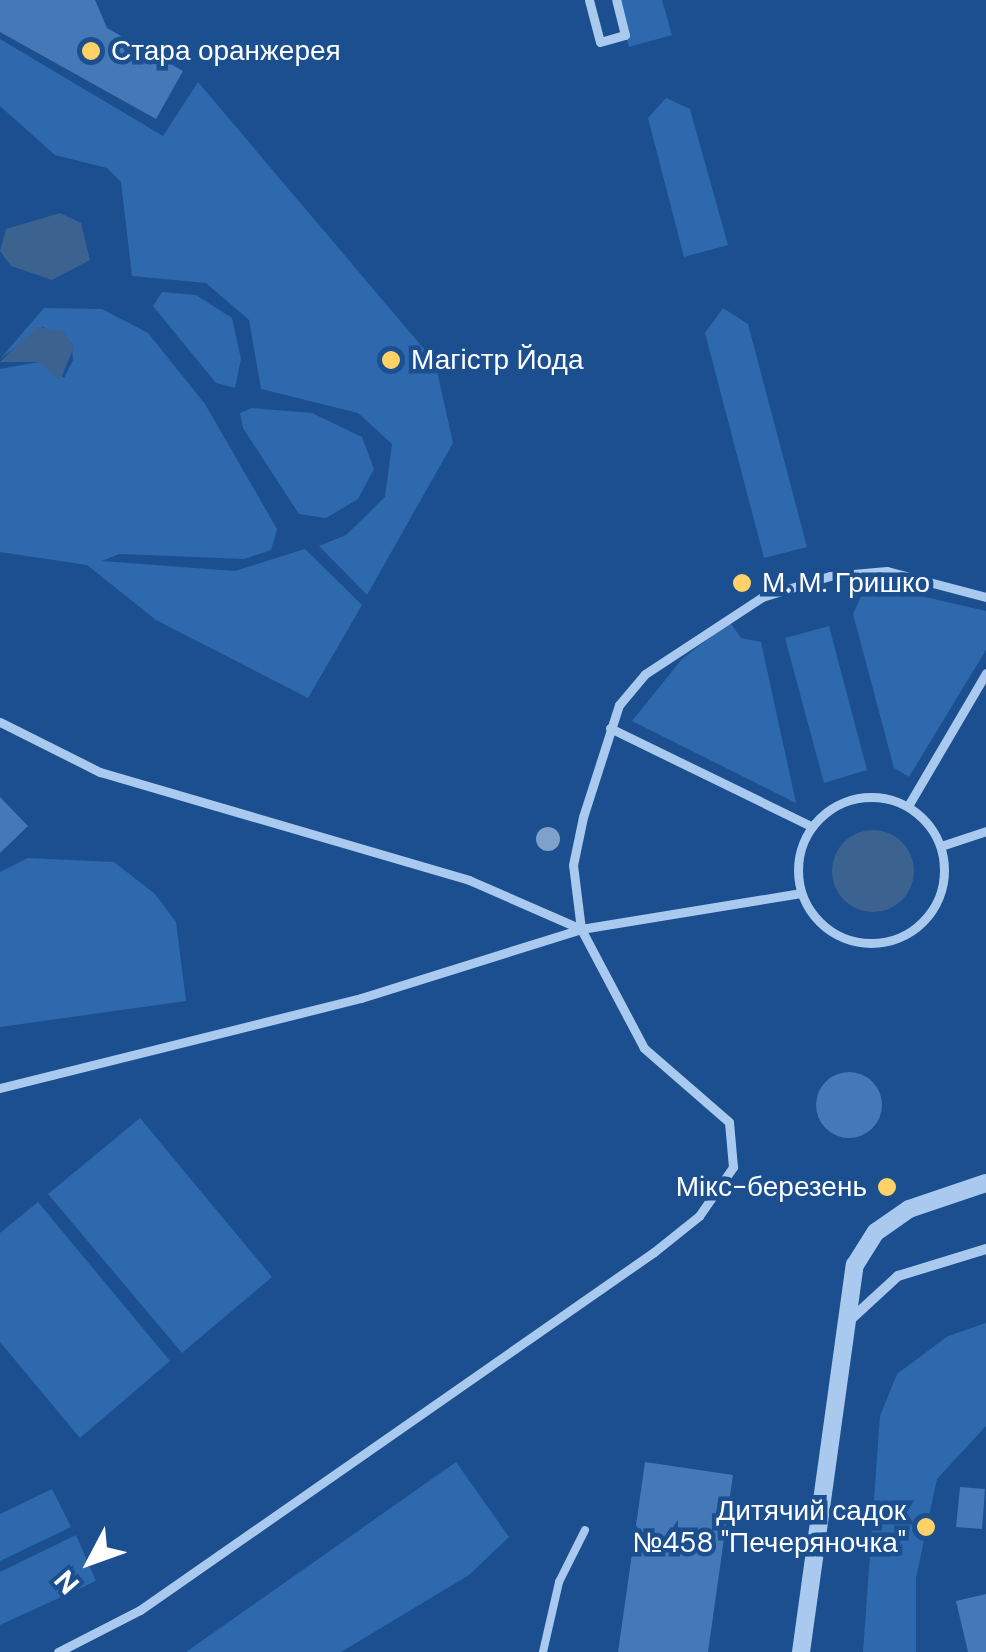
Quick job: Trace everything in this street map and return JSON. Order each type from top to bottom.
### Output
[{"type":"street","points":[[589,0],[600,42],[626,35],[616,0]]},
{"type":"street","points":[[58,1652],[140,1610],[700,1216],[734,1167],[729,1122],[644,1048],[580,929],[573,865],[610,728],[645,674],[762,597],[830,576],[887,572],[986,597]]},
{"type":"street","points":[[908,806],[986,672]]},
{"type":"street","points":[[0,722],[100,772],[469,880],[580,929]]},
{"type":"street","points":[[610,728],[811,826]]},
{"type":"street","points":[[853,798],[908,806],[941,846],[941,894],[912,931],[890,941],[838,936],[800,893],[798,859],[811,826],[853,798]]},
{"type":"street","points":[[941,846],[986,831]]},
{"type":"street","points":[[0,1088],[362,998],[580,929],[800,893]]},
{"type":"street","points":[[801,1652],[848,1298],[876,1232],[909,1209],[986,1183]]},
{"type":"street","points":[[842,1330],[898,1276],[986,1250]]},
{"type":"lane","points":[[544,1652],[559,1582],[585,1530]]},
{"type":"shaded area","points":[[616,0],[662,0],[672,35],[629,47]]},
{"type":"shaded area","points":[[0,39],[163,136],[198,82],[435,362],[453,443],[367,595],[319,546],[346,535],[385,497],[392,444],[358,413],[261,389],[249,320],[206,283],[132,276],[121,182],[107,168],[55,155],[0,106]]},
{"type":"shaded area","points":[[666,98],[690,109],[728,245],[684,257],[648,118]]},
{"type":"shaded area","points":[[60,213],[81,223],[90,260],[52,280],[11,266],[0,251],[6,229]]},
{"type":"shaded area","points":[[162,292],[196,295],[232,318],[241,359],[235,388],[216,383],[153,306]]},
{"type":"shaded area","points":[[44,308],[102,309],[148,333],[205,404],[277,529],[271,550],[244,559],[119,554],[102,561],[235,571],[305,549],[362,605],[308,698],[156,620],[87,565],[0,552],[0,369],[39,362],[64,378],[73,360],[72,343],[43,327],[0,359]]},
{"type":"shaded area","points":[[723,308],[748,324],[807,547],[764,558],[705,333]]},
{"type":"shaded area","points":[[37,327],[63,331],[74,347],[60,381],[39,362],[0,362]]},
{"type":"shaded area","points":[[252,408],[312,413],[362,437],[374,469],[358,499],[326,518],[299,514],[243,428],[240,413]]},
{"type":"shaded area","points":[[882,587],[986,611],[986,650],[909,777],[894,768],[853,614],[865,588]]},
{"type":"shaded area","points":[[730,622],[741,638],[761,642],[796,803],[632,721],[682,659]]},
{"type":"shaded area","points":[[829,626],[867,770],[824,783],[785,638]]},
{"type":"shaded area","points":[[873,830],[889,833],[902,842],[911,855],[911,887],[902,900],[889,909],[873,912],[857,909],[844,900],[835,887],[832,871],[835,855],[844,842],[857,833]]},
{"type":"shaded area","points":[[28,858],[114,862],[155,894],[176,922],[186,1001],[0,1027],[0,872]]},
{"type":"shaded area","points":[[140,1118],[272,1277],[182,1353],[48,1194]]},
{"type":"shaded area","points":[[38,1202],[170,1361],[80,1438],[0,1342],[0,1233]]},
{"type":"shaded area","name":"Дитячий садок №458 \"Печеряночка\"","points":[[986,1323],[986,1426],[937,1479],[916,1578],[916,1652],[863,1652],[880,1416],[897,1374],[948,1336]]},
{"type":"shaded area","points":[[456,1462],[509,1537],[469,1575],[341,1652],[186,1652]]},
{"type":"shaded area","points":[[52,1489],[71,1527],[0,1561],[0,1514]]},
{"type":"shaded area","points":[[76,1535],[96,1581],[0,1625],[0,1572]]},
{"type":"building","name":"Стара оранжерея","points":[[0,0],[95,0],[107,28],[183,71],[156,119],[0,32]]},
{"type":"building","points":[[0,797],[28,826],[0,853]]},
{"type":"building","points":[[849,1072],[862,1074],[872,1082],[880,1092],[880,1118],[872,1128],[862,1136],[849,1138],[836,1136],[826,1128],[818,1118],[816,1105],[818,1092],[826,1082],[836,1074]]},
{"type":"building","points":[[645,1462],[733,1475],[708,1652],[618,1652]]},
{"type":"building","points":[[960,1487],[985,1489],[982,1529],[956,1527]]},
{"type":"building","points":[[986,1594],[986,1652],[968,1652],[956,1601]]},
{"type":"place","name":"Стара оранжерея","points":[[91,51]]},
{"type":"place","name":"Магістр Йода","points":[[391,360]]},
{"type":"place","name":"М. М. Гришко","points":[[742,583]]},
{"type":"place","name":"Мікс-березень","points":[[887,1187]]},
{"type":"place","name":"Дитячий садок №458 \"Печеряночка\"","points":[[926,1527]]}]
